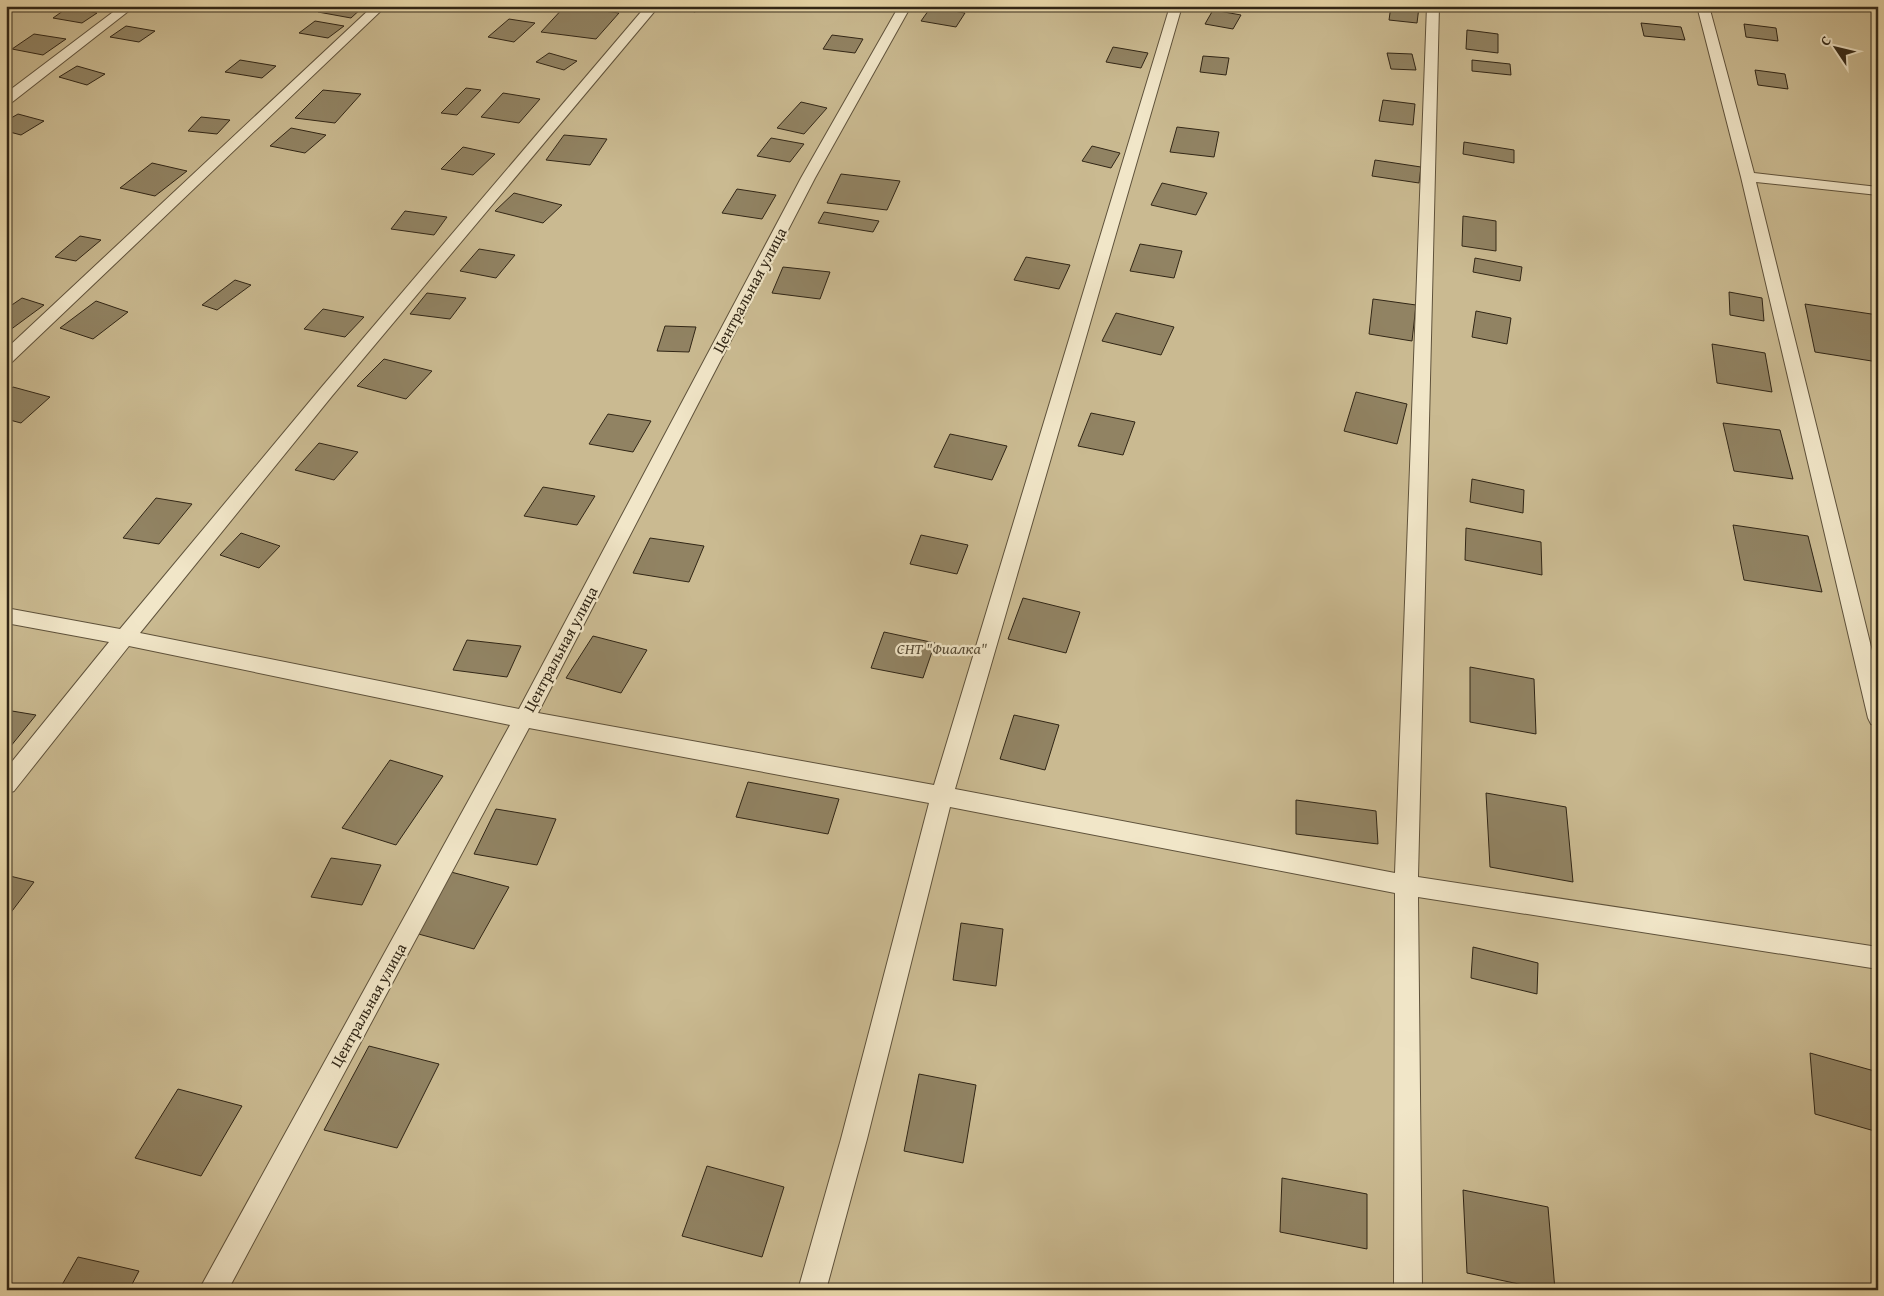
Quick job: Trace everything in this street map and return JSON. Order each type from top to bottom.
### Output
[{"type":"lane","points":[[6,100],[129,6]]},
{"type":"lane","points":[[6,358],[380,6]]},
{"type":"lane","points":[[6,784],[124,637],[402,300],[653,6]]},
{"type":"lane","name":"Центральная улица","points":[[213,1290],[524,719],[803,186],[905,6]]},
{"type":"lane","points":[[812,1290],[854,1139],[942,796],[1176,6]]},
{"type":"lane","points":[[1408,1290],[1406,885],[1433,6]]},
{"type":"lane","points":[[1703,6],[1748,176],[1878,718]]},
{"type":"lane","points":[[1748,176],[1878,191]]},
{"type":"lane","points":[[6,616],[124,637],[524,719],[942,796],[1406,885],[1878,958]]},
{"type":"green space","name":"СНТ \"Фиалка\"","points":[[6,6],[1878,6],[1878,1290],[6,1290]]},
{"type":"building","points":[[326,6],[364,6],[351,18],[318,12]]},
{"type":"building","points":[[565,6],[619,13],[596,39],[541,32]]},
{"type":"building","points":[[674,6],[702,6],[695,12]]},
{"type":"building","points":[[1391,6],[1419,7],[1417,23],[1389,20]]},
{"type":"building","points":[[931,7],[965,13],[956,27],[921,21]]},
{"type":"building","points":[[67,8],[97,13],[82,23],[53,18]]},
{"type":"building","points":[[1213,10],[1241,15],[1233,29],[1205,24]]},
{"type":"building","points":[[509,19],[535,23],[514,42],[488,37]]},
{"type":"building","points":[[315,21],[344,26],[328,38],[299,33]]},
{"type":"building","points":[[1641,23],[1681,27],[1685,40],[1644,36]]},
{"type":"building","points":[[1744,24],[1776,28],[1778,41],[1746,37]]},
{"type":"building","points":[[126,26],[155,31],[139,42],[110,37]]},
{"type":"building","points":[[1467,30],[1498,34],[1498,53],[1466,49]]},
{"type":"building","points":[[34,34],[66,39],[43,55],[12,49]]},
{"type":"building","points":[[832,35],[863,39],[855,53],[823,49]]},
{"type":"building","points":[[1113,47],[1148,53],[1141,68],[1106,62]]},
{"type":"building","points":[[549,53],[577,61],[564,70],[536,62]]},
{"type":"building","points":[[1387,53],[1412,54],[1416,70],[1391,69]]},
{"type":"building","points":[[1203,56],[1229,58],[1226,75],[1200,72]]},
{"type":"building","points":[[240,60],[276,66],[262,78],[225,72]]},
{"type":"building","points":[[1472,60],[1510,64],[1511,75],[1472,71]]},
{"type":"building","points":[[77,66],[105,74],[87,85],[59,77]]},
{"type":"building","points":[[1755,70],[1785,74],[1788,89],[1758,85]]},
{"type":"building","points":[[466,88],[481,90],[457,115],[441,113]]},
{"type":"building","points":[[323,90],[361,94],[335,123],[295,118]]},
{"type":"building","points":[[503,93],[540,99],[519,123],[481,117]]},
{"type":"building","points":[[1383,100],[1415,104],[1413,125],[1379,121]]},
{"type":"building","points":[[801,102],[827,108],[804,134],[777,128]]},
{"type":"building","points":[[18,114],[44,121],[21,135],[6,131],[6,121]]},
{"type":"building","points":[[201,117],[230,120],[217,134],[188,131]]},
{"type":"building","points":[[1177,127],[1219,132],[1214,157],[1170,152]]},
{"type":"building","points":[[291,128],[326,135],[305,153],[270,146]]},
{"type":"building","points":[[564,135],[607,139],[590,165],[546,160]]},
{"type":"building","points":[[771,138],[804,144],[790,162],[757,156]]},
{"type":"building","points":[[1464,142],[1514,150],[1514,163],[1463,154]]},
{"type":"building","points":[[1092,146],[1120,153],[1111,168],[1082,161]]},
{"type":"building","points":[[463,147],[495,154],[473,175],[441,169]]},
{"type":"building","points":[[1375,160],[1421,167],[1419,183],[1372,176]]},
{"type":"building","points":[[152,163],[187,171],[155,196],[120,188]]},
{"type":"building","points":[[841,174],[900,181],[887,210],[827,203]]},
{"type":"building","points":[[1162,183],[1207,193],[1196,215],[1151,205]]},
{"type":"building","points":[[737,189],[776,195],[762,219],[722,213]]},
{"type":"building","points":[[514,193],[562,205],[543,223],[495,211]]},
{"type":"building","points":[[405,211],[447,217],[434,235],[391,229]]},
{"type":"building","points":[[824,212],[879,221],[873,232],[818,223]]},
{"type":"building","points":[[1463,216],[1496,221],[1496,251],[1462,246]]},
{"type":"building","points":[[80,236],[101,240],[76,261],[55,257]]},
{"type":"building","points":[[1140,244],[1182,251],[1174,278],[1130,271]]},
{"type":"building","points":[[479,249],[515,255],[496,278],[460,271]]},
{"type":"building","points":[[1026,257],[1070,265],[1059,289],[1014,280]]},
{"type":"building","points":[[1475,258],[1522,267],[1520,281],[1473,272]]},
{"type":"building","points":[[783,267],[830,272],[820,299],[772,293]]},
{"type":"building","points":[[235,280],[251,285],[217,310],[202,305]]},
{"type":"building","points":[[1729,292],[1762,298],[1764,321],[1730,315]]},
{"type":"building","points":[[427,293],[466,298],[450,319],[410,314]]},
{"type":"building","points":[[22,298],[44,305],[6,333],[6,309]]},
{"type":"building","points":[[1373,299],[1416,305],[1412,341],[1369,334]]},
{"type":"building","points":[[96,301],[128,312],[93,339],[60,328]]},
{"type":"building","points":[[1805,304],[1878,315],[1878,362],[1815,352]]},
{"type":"building","points":[[323,309],[364,317],[345,337],[304,329]]},
{"type":"building","points":[[1476,311],[1511,318],[1507,344],[1472,337]]},
{"type":"building","points":[[1116,313],[1174,327],[1161,355],[1102,341]]},
{"type":"building","points":[[665,326],[696,327],[689,352],[657,351]]},
{"type":"building","points":[[1712,344],[1765,353],[1772,392],[1717,383]]},
{"type":"building","points":[[384,359],[432,371],[406,399],[357,386]]},
{"type":"building","points":[[13,387],[50,397],[21,423],[6,419],[6,393]]},
{"type":"building","points":[[1356,392],[1407,404],[1397,444],[1344,431]]},
{"type":"building","points":[[1091,413],[1135,422],[1123,455],[1078,446]]},
{"type":"building","points":[[608,414],[651,421],[633,452],[589,444]]},
{"type":"building","points":[[1723,423],[1780,430],[1793,479],[1734,471]]},
{"type":"building","points":[[950,434],[1007,446],[992,480],[934,467]]},
{"type":"building","points":[[319,443],[358,452],[334,480],[295,470]]},
{"type":"building","points":[[1472,479],[1524,490],[1523,513],[1470,502]]},
{"type":"building","points":[[543,487],[595,496],[577,525],[524,516]]},
{"type":"building","points":[[156,498],[192,504],[159,544],[123,538]]},
{"type":"building","points":[[1733,525],[1808,536],[1822,592],[1744,580]]},
{"type":"building","points":[[1466,528],[1541,542],[1542,575],[1465,560]]},
{"type":"building","points":[[241,533],[280,546],[259,568],[220,555]]},
{"type":"building","points":[[921,535],[968,545],[957,574],[910,564]]},
{"type":"building","points":[[650,538],[704,546],[689,582],[633,573]]},
{"type":"building","points":[[1023,598],[1080,612],[1066,653],[1008,639]]},
{"type":"building","points":[[884,632],[935,643],[923,678],[871,668]]},
{"type":"building","points":[[593,636],[647,650],[621,693],[566,678]]},
{"type":"building","points":[[467,640],[521,646],[507,677],[453,670]]},
{"type":"building","points":[[1470,667],[1534,679],[1536,734],[1470,722]]},
{"type":"building","points":[[6,710],[36,715],[6,752]]},
{"type":"building","points":[[1014,715],[1059,725],[1045,770],[1000,759]]},
{"type":"building","points":[[390,760],[443,776],[396,845],[342,828]]},
{"type":"building","points":[[748,782],[839,799],[828,834],[736,817]]},
{"type":"building","points":[[1486,793],[1566,807],[1573,882],[1490,867]]},
{"type":"building","points":[[1296,800],[1376,811],[1378,844],[1296,834]]},
{"type":"building","points":[[496,809],[556,819],[537,865],[474,854]]},
{"type":"building","points":[[331,858],[381,865],[362,905],[311,897]]},
{"type":"building","points":[[447,871],[509,887],[474,949],[411,932]]},
{"type":"building","points":[[6,875],[34,882],[6,919]]},
{"type":"building","points":[[961,923],[1003,929],[996,986],[953,980]]},
{"type":"building","points":[[1473,947],[1538,963],[1537,994],[1471,978]]},
{"type":"building","points":[[369,1046],[439,1064],[397,1148],[324,1130]]},
{"type":"building","points":[[1810,1053],[1878,1072],[1878,1132],[1815,1114]]},
{"type":"building","points":[[919,1074],[976,1085],[963,1163],[904,1151]]},
{"type":"building","points":[[178,1089],[242,1106],[201,1176],[135,1158]]},
{"type":"building","points":[[707,1166],[784,1187],[762,1257],[682,1236]]},
{"type":"building","points":[[1282,1178],[1367,1194],[1367,1249],[1280,1232]]},
{"type":"building","points":[[1463,1190],[1548,1207],[1555,1290],[1547,1290],[1467,1273]]},
{"type":"building","points":[[78,1257],[139,1271],[129,1290],[59,1290]]}]
